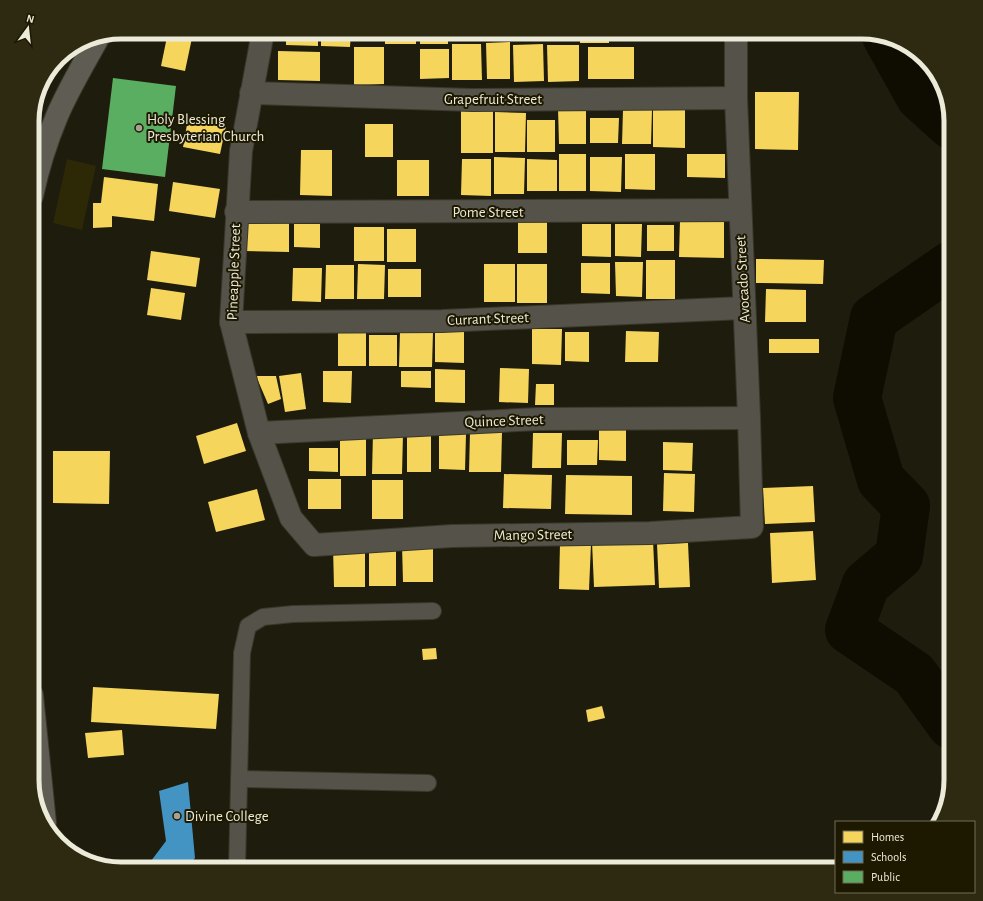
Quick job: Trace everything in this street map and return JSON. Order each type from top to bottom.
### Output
[{"type":"main road","points":[[39,169],[44,150],[57,116],[95,43]]},
{"type":"main road","points":[[39,764],[43,805]]},
{"type":"street","name":"Pineapple Street","points":[[262,39],[241,151],[236,212],[231,322],[259,433],[291,518],[314,545]]},
{"type":"street","name":"Avocado Street","points":[[736,39],[736,98],[752,527]]},
{"type":"street","name":"Grapefruit Street","points":[[251,93],[472,100],[736,98]]},
{"type":"street","name":"Pome Street","points":[[236,212],[740,210]]},
{"type":"street","name":"Currant Street","points":[[231,322],[442,321],[744,308]]},
{"type":"street","name":"Quince Street","points":[[259,433],[538,420],[749,418]]},
{"type":"street","name":"Mango Street","points":[[314,545],[452,536],[650,533],[752,527]]},
{"type":"lane","points":[[237,862],[242,653],[248,626],[263,618],[293,614],[433,612]]},
{"type":"lane","points":[[239,780],[428,783]]},
{"type":"shaded area","points":[[67,159],[96,166],[82,230],[53,223]]},
{"type":"building: Homes","points":[[167,39],[192,39],[185,71],[161,66]]},
{"type":"building: Homes","points":[[286,39],[318,39],[318,46],[286,45]]},
{"type":"building: Homes","points":[[321,39],[351,39],[350,47],[321,46]]},
{"type":"building: Homes","points":[[354,39],[381,39],[381,40],[354,41]]},
{"type":"building: Homes","points":[[385,39],[416,39],[416,44],[385,44]]},
{"type":"building: Homes","points":[[420,39],[448,39],[448,44],[420,44]]},
{"type":"building: Homes","points":[[580,39],[609,39],[609,43],[580,43]]},
{"type":"building: Homes","points":[[510,42],[510,79],[487,79],[486,43]]},
{"type":"building: Homes","points":[[452,44],[481,44],[482,80],[452,80]]},
{"type":"building: Homes","points":[[543,44],[544,81],[514,82],[513,45]]},
{"type":"building: Homes","points":[[547,45],[579,45],[579,81],[548,82]]},
{"type":"building: Homes","points":[[354,47],[384,47],[384,84],[354,85]]},
{"type":"building: Homes","points":[[588,47],[634,47],[634,79],[588,79]]},
{"type":"building: Homes","points":[[420,49],[449,49],[449,78],[420,79]]},
{"type":"building: Homes","points":[[278,51],[320,52],[320,81],[278,80]]},
{"type":"building: Homes","points":[[755,92],[799,92],[798,150],[755,149]]},
{"type":"building: Homes","points":[[558,108],[586,108],[586,144],[559,144]]},
{"type":"building: Homes","points":[[653,108],[685,108],[685,148],[653,147]]},
{"type":"building: Homes","points":[[623,110],[652,110],[651,144],[622,144]]},
{"type":"building: Homes","points":[[461,111],[493,111],[493,153],[461,153]]},
{"type":"building: Homes","points":[[495,112],[526,113],[525,152],[495,152]]},
{"type":"building: Homes","points":[[590,118],[619,118],[618,143],[590,143]]},
{"type":"building: Homes","points":[[188,119],[226,126],[220,154],[183,147]]},
{"type":"building: Homes","points":[[527,120],[555,120],[555,152],[527,152]]},
{"type":"building: Homes","points":[[365,124],[393,124],[393,157],[365,157]]},
{"type":"building: Homes","points":[[301,150],[332,150],[332,196],[300,195]]},
{"type":"building: Homes","points":[[559,154],[586,154],[586,191],[559,191]]},
{"type":"building: Homes","points":[[625,154],[655,154],[655,190],[625,189]]},
{"type":"building: Homes","points":[[687,154],[725,154],[725,178],[687,177]]},
{"type":"building: Homes","points":[[494,157],[525,158],[524,194],[494,194]]},
{"type":"building: Homes","points":[[590,157],[622,157],[621,192],[590,191]]},
{"type":"building: Homes","points":[[462,159],[491,159],[491,196],[461,195]]},
{"type":"building: Homes","points":[[527,159],[557,160],[557,191],[527,191]]},
{"type":"building: Homes","points":[[397,160],[429,160],[429,196],[397,196]]},
{"type":"building: Homes","points":[[104,177],[158,184],[154,221],[112,216],[112,227],[93,228],[93,203],[101,203]]},
{"type":"building: Homes","points":[[173,182],[220,189],[215,218],[169,211]]},
{"type":"building: Homes","points":[[518,220],[547,220],[547,253],[518,253]]},
{"type":"building: Homes","points":[[680,221],[724,221],[724,258],[679,257]]},
{"type":"building: Homes","points":[[245,222],[289,223],[289,252],[245,251]]},
{"type":"building: Homes","points":[[294,224],[320,224],[320,248],[294,247]]},
{"type":"building: Homes","points":[[582,224],[611,224],[611,257],[582,256]]},
{"type":"building: Homes","points":[[615,224],[642,224],[641,257],[615,256]]},
{"type":"building: Homes","points":[[647,225],[674,225],[674,251],[647,251]]},
{"type":"building: Homes","points":[[354,227],[384,227],[384,261],[354,261]]},
{"type":"building: Homes","points":[[387,229],[416,229],[416,262],[387,262]]},
{"type":"building: Homes","points":[[151,251],[200,258],[196,287],[147,280]]},
{"type":"building: Homes","points":[[756,259],[824,260],[823,284],[756,283]]},
{"type":"building: Homes","points":[[646,260],[675,260],[675,299],[646,299]]},
{"type":"building: Homes","points":[[615,262],[643,262],[642,297],[616,296]]},
{"type":"building: Homes","points":[[581,263],[610,263],[610,294],[581,293]]},
{"type":"building: Homes","points":[[358,264],[385,265],[384,299],[357,299]]},
{"type":"building: Homes","points":[[484,264],[515,264],[515,302],[484,302]]},
{"type":"building: Homes","points":[[517,264],[547,264],[547,303],[517,303]]},
{"type":"building: Homes","points":[[326,265],[354,265],[354,299],[325,299]]},
{"type":"building: Homes","points":[[293,268],[322,268],[321,302],[292,301]]},
{"type":"building: Homes","points":[[388,269],[421,269],[421,297],[388,297]]},
{"type":"building: Homes","points":[[151,288],[185,293],[181,320],[147,315]]},
{"type":"building: Homes","points":[[766,289],[806,290],[806,322],[765,322]]},
{"type":"building: Homes","points":[[435,329],[464,329],[464,363],[435,362]]},
{"type":"building: Homes","points":[[532,329],[562,329],[561,365],[532,364]]},
{"type":"building: Homes","points":[[400,331],[433,332],[432,367],[399,367]]},
{"type":"building: Homes","points":[[626,331],[659,332],[658,362],[625,362]]},
{"type":"building: Homes","points":[[338,332],[366,332],[366,366],[338,366]]},
{"type":"building: Homes","points":[[565,332],[589,332],[589,362],[565,361]]},
{"type":"building: Homes","points":[[369,335],[397,335],[397,366],[369,366]]},
{"type":"building: Homes","points":[[769,339],[819,339],[819,353],[769,353]]},
{"type":"building: Homes","points":[[500,368],[529,369],[528,403],[499,402]]},
{"type":"building: Homes","points":[[435,369],[465,370],[465,403],[435,402]]},
{"type":"building: Homes","points":[[323,371],[352,371],[351,403],[323,402]]},
{"type":"building: Homes","points":[[401,371],[431,371],[431,388],[401,387]]},
{"type":"building: Homes","points":[[301,373],[306,409],[285,412],[279,376]]},
{"type":"building: Homes","points":[[256,376],[276,376],[281,399],[268,404]]},
{"type":"building: Homes","points":[[536,384],[554,384],[554,405],[535,405]]},
{"type":"building: Homes","points":[[237,423],[246,451],[204,464],[196,436]]},
{"type":"building: Homes","points":[[599,428],[626,429],[626,461],[599,460]]},
{"type":"building: Homes","points":[[470,432],[502,432],[501,472],[469,472]]},
{"type":"building: Homes","points":[[373,433],[403,434],[402,474],[372,474]]},
{"type":"building: Homes","points":[[533,433],[562,433],[561,468],[532,468]]},
{"type":"building: Homes","points":[[407,434],[431,434],[431,472],[407,472]]},
{"type":"building: Homes","points":[[439,434],[466,434],[465,470],[439,469]]},
{"type":"building: Homes","points":[[340,436],[366,437],[366,476],[340,476]]},
{"type":"building: Homes","points":[[567,440],[598,440],[597,465],[567,465]]},
{"type":"building: Homes","points":[[663,442],[693,443],[692,471],[663,470]]},
{"type":"building: Homes","points":[[309,448],[338,448],[338,472],[309,471]]},
{"type":"building: Homes","points":[[53,451],[110,451],[109,504],[53,503]]},
{"type":"building: Homes","points":[[664,473],[695,474],[694,512],[663,511]]},
{"type":"building: Homes","points":[[504,474],[552,475],[551,509],[503,508]]},
{"type":"building: Homes","points":[[566,475],[632,476],[632,515],[565,514]]},
{"type":"building: Homes","points":[[308,479],[341,479],[341,509],[308,509]]},
{"type":"building: Homes","points":[[372,480],[403,480],[403,519],[372,519]]},
{"type":"building: Homes","points":[[813,486],[815,522],[765,524],[763,488]]},
{"type":"building: Homes","points":[[257,489],[265,520],[216,532],[208,502]]},
{"type":"building: Homes","points":[[813,531],[816,580],[772,583],[770,533]]},
{"type":"building: Homes","points":[[653,540],[655,585],[594,587],[592,542]]},
{"type":"building: Homes","points":[[560,543],[591,544],[589,590],[559,589]]},
{"type":"building: Homes","points":[[688,543],[690,587],[659,588],[657,544]]},
{"type":"building: Homes","points":[[433,544],[433,582],[403,582],[402,545]]},
{"type":"building: Homes","points":[[333,546],[365,546],[365,587],[334,587]]},
{"type":"building: Homes","points":[[396,551],[396,586],[369,586],[369,552]]},
{"type":"building: Homes","points":[[436,648],[437,659],[423,660],[422,649]]},
{"type":"building: Homes","points":[[93,687],[219,694],[216,729],[91,722]]},
{"type":"building: Homes","points":[[602,706],[605,718],[588,722],[586,710]]},
{"type":"building: Homes","points":[[122,730],[124,755],[88,758],[85,733]]},
{"type":"building: Schools","name":"Divine College","points":[[188,782],[195,858],[192,862],[150,862],[166,841],[159,791]]},
{"type":"building: Public","name":"Holy Blessing Presbyterian Church","points":[[113,78],[176,86],[165,177],[102,169]]},
{"type":"waterway","points":[[891,44],[920,97],[944,119]]},
{"type":"waterway","points":[[944,270],[874,318],[857,398],[881,480],[906,506],[899,556],[866,584],[849,630],[914,674],[944,715]]},
{"type":"place","name":"Holy Blessing Presbyterian Church","points":[[139,128]]},
{"type":"place","name":"Divine College","points":[[177,816]]}]
